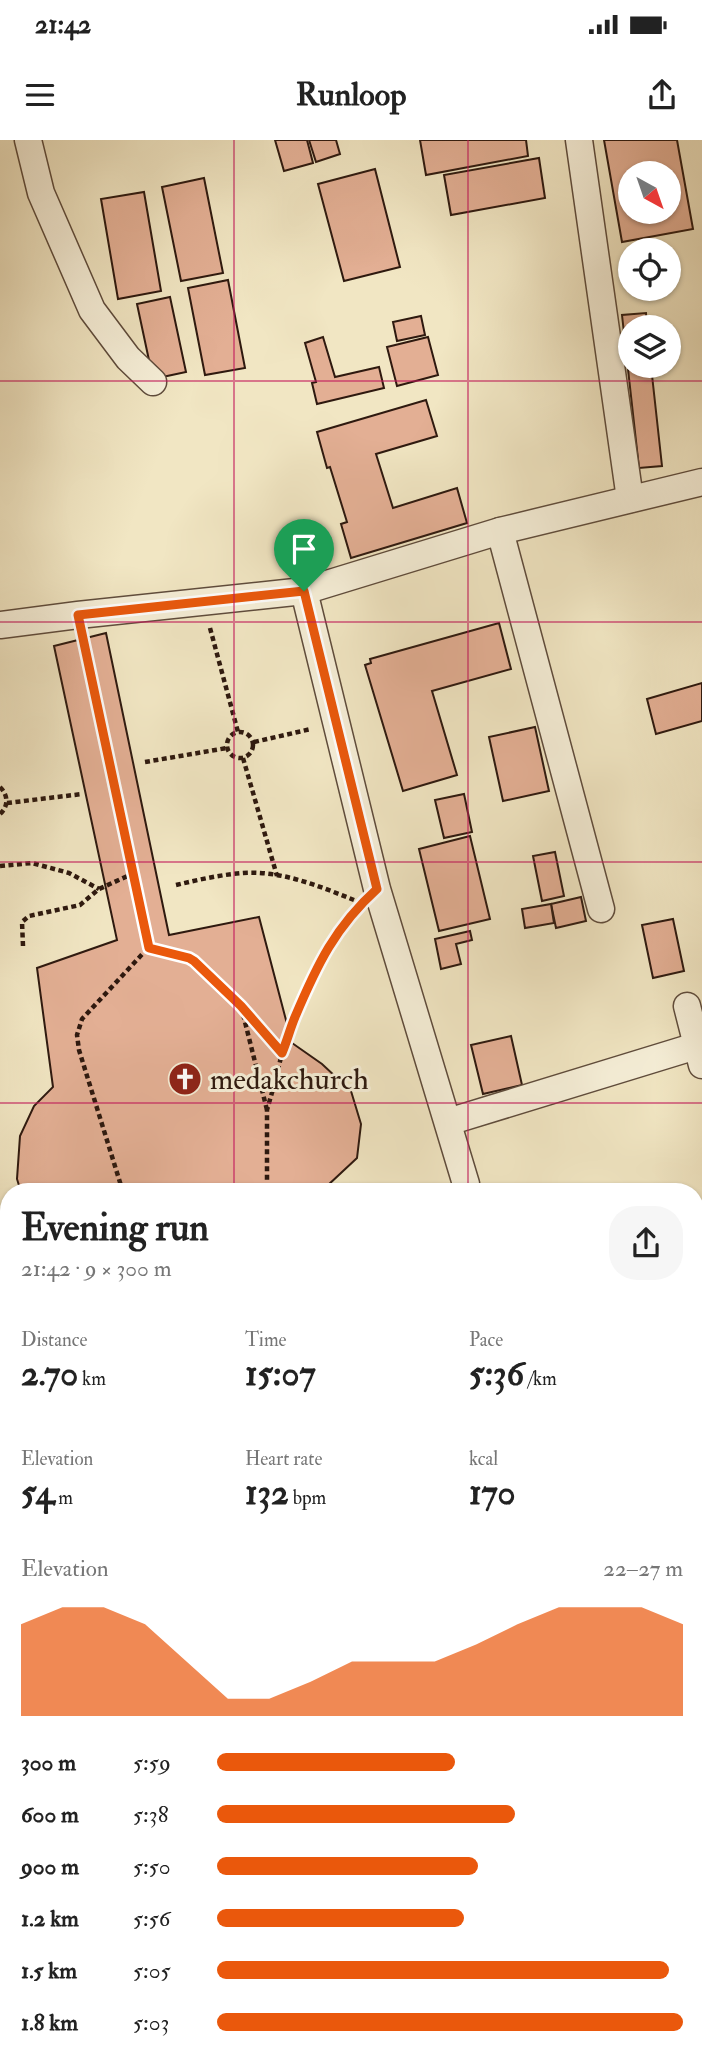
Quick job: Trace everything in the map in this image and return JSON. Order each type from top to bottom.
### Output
[{"type":"street","points":[[28,140],[41,193],[92,310],[128,358],[153,382]]},
{"type":"street","points":[[579,140],[630,499]]},
{"type":"street","points":[[0,625],[304,591],[500,531],[702,482]]},
{"type":"street","points":[[500,531],[601,909]]},
{"type":"street","points":[[304,591],[377,889],[466,1183]]},
{"type":"street","points":[[448,1122],[699,1056],[687,1006]]},
{"type":"path","points":[[78,615],[149,948]]},
{"type":"path","points":[[207,617],[238,732]]},
{"type":"path","points":[[254,742],[320,727]]},
{"type":"path","points":[[238,732],[245,732],[254,742],[249,755],[243,758],[236,758],[227,748],[232,734],[238,732]]},
{"type":"path","points":[[145,762],[227,748]]},
{"type":"path","points":[[243,758],[277,876]]},
{"type":"path","points":[[0,787],[6,795],[7,803],[0,814]]},
{"type":"path","points":[[7,803],[82,794]]},
{"type":"path","points":[[0,866],[32,863],[69,873],[99,889]]},
{"type":"path","points":[[176,885],[244,873],[277,876],[310,883],[361,903],[340,927],[312,976],[282,1053],[267,1110]]},
{"type":"path","points":[[23,946],[22,922],[29,916],[80,905],[99,889],[132,874]]},
{"type":"path","points":[[149,948],[194,961],[241,1006],[282,1053]]},
{"type":"path","points":[[119,1183],[79,1050],[77,1035],[82,1019],[149,948]]},
{"type":"path","points":[[241,1006],[267,1110],[267,1183]]},
{"type":"building","points":[[275,140],[307,140],[313,163],[284,171]]},
{"type":"building","points":[[309,140],[336,140],[340,154],[316,162]]},
{"type":"building","points":[[420,140],[526,140],[528,156],[426,175]]},
{"type":"building","points":[[604,140],[677,140],[681,161],[618,161],[618,219]]},
{"type":"building","points":[[539,158],[545,198],[451,215],[444,175]]},
{"type":"building","points":[[681,162],[693,229],[644,238],[621,238],[619,224],[681,224]]},
{"type":"building","points":[[375,169],[400,267],[344,281],[318,184]]},
{"type":"building","points":[[204,178],[223,273],[181,281],[162,187]]},
{"type":"building","points":[[144,192],[161,291],[118,299],[101,199]]},
{"type":"building","points":[[228,280],[245,368],[205,375],[188,288]]},
{"type":"building","points":[[170,297],[186,372],[153,379],[137,304]]},
{"type":"building","points":[[421,316],[425,335],[397,341],[393,322]]},
{"type":"building","points":[[323,337],[335,377],[379,367],[384,388],[317,404],[312,383],[316,382],[305,343]]},
{"type":"building","points":[[428,337],[438,375],[397,386],[387,347]]},
{"type":"building","points":[[629,378],[652,378],[662,466],[639,468]]},
{"type":"building","points":[[426,400],[437,436],[376,454],[393,508],[457,488],[467,523],[351,558],[341,524],[347,522],[317,432]]},
{"type":"building","points":[[499,623],[511,669],[432,691],[457,775],[403,791],[365,665],[371,663],[370,659]]},
{"type":"building","points":[[106,633],[169,935],[259,917],[292,1043],[322,1064],[351,1091],[361,1124],[357,1158],[330,1183],[18,1183],[20,1136],[34,1106],[53,1087],[37,968],[117,940],[54,646]]},
{"type":"building","points":[[702,683],[702,721],[656,734],[647,699]]},
{"type":"building","points":[[535,727],[549,791],[503,801],[489,737]]},
{"type":"building","points":[[464,794],[472,832],[444,838],[435,800]]},
{"type":"building","points":[[470,836],[490,919],[439,931],[419,849]]},
{"type":"building","points":[[555,852],[564,896],[542,901],[533,856]]},
{"type":"building","points":[[581,897],[586,921],[556,928],[551,904]]},
{"type":"building","points":[[551,904],[554,923],[525,928],[522,909]]},
{"type":"building","points":[[673,919],[684,971],[653,978],[642,925]]},
{"type":"building","points":[[470,931],[472,940],[456,944],[461,964],[441,969],[435,939]]},
{"type":"building","points":[[511,1036],[522,1085],[483,1094],[471,1045]]},
{"type":"place","name":"medakchurch","points":[[185,1079]]},
{"type":"route","points":[[304,591],[377,889],[340,927],[312,976],[282,1053],[241,1006],[194,961],[149,948],[78,615],[304,591]]}]
